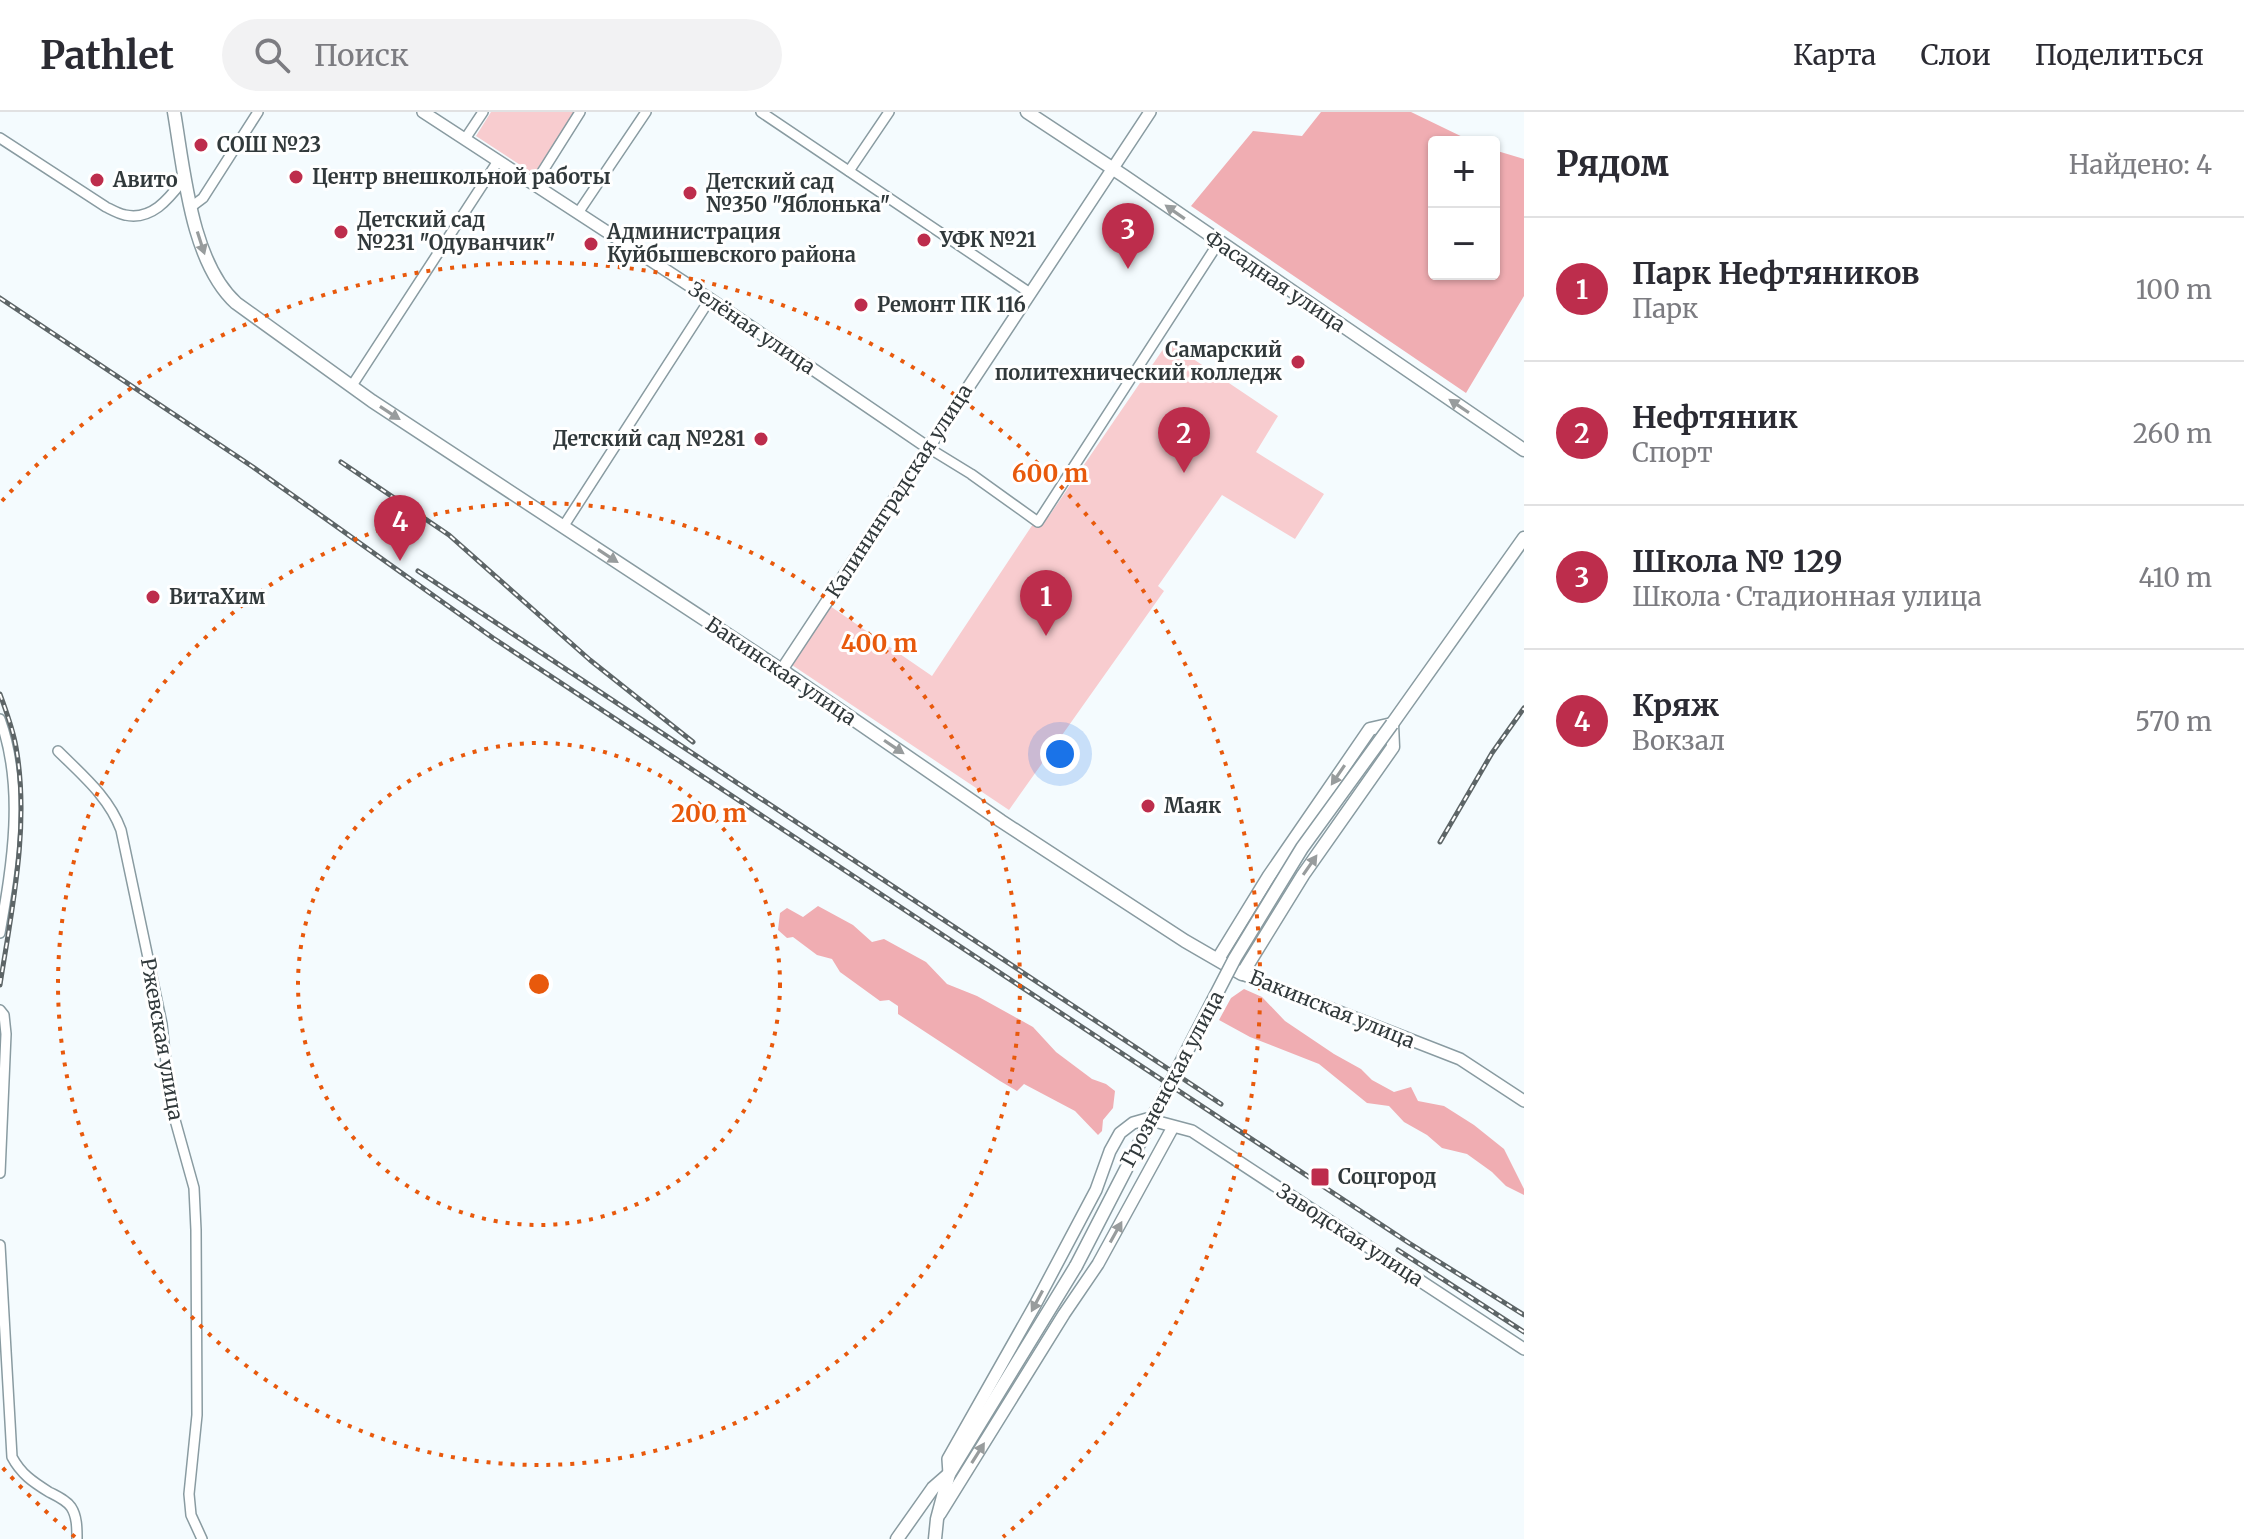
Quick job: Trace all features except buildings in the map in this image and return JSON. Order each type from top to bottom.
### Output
[{"type":"main road","name":"Бакинская улица","points":[[174,112],[198,237],[205,258],[229,297],[351,387],[781,671],[1001,821],[1185,941],[1242,974]]},
{"type":"main road","name":"Фасадная улица","points":[[1027,112],[1524,450]]},
{"type":"main road","name":"Грозненская улица","points":[[949,1474],[1076,1266],[1243,945],[1302,848],[1524,538]]},
{"type":"main road","points":[[1218,959],[1269,876],[1370,729],[1392,724],[1393,747],[1303,875],[1242,974]]},
{"type":"main road","points":[[1218,959],[1268,930]]},
{"type":"main road","points":[[935,1539],[949,1474]]},
{"type":"main road","points":[[897,1539],[933,1488],[949,1474]]},
{"type":"street","points":[[191,207],[203,198],[258,112]]},
{"type":"street","name":"Зелёная улица","points":[[423,112],[710,299],[1038,522],[1219,242]]},
{"type":"street","points":[[465,139],[483,112]]},
{"type":"street","points":[[534,185],[580,112]]},
{"type":"street","points":[[578,213],[646,112]]},
{"type":"street","points":[[761,112],[1030,293]]},
{"type":"street","points":[[849,171],[889,112]]},
{"type":"street","name":"Калининградская улица","points":[[781,671],[1150,112]]},
{"type":"street","points":[[0,138],[106,207],[125,215],[141,216],[154,211],[185,178]]},
{"type":"street","points":[[351,387],[498,161]]},
{"type":"street","points":[[563,527],[710,299]]},
{"type":"street","points":[[0,719],[14,793],[13,844],[0,933]]},
{"type":"street","name":"Ржевская улица","points":[[58,751],[98,790],[121,830],[162,1024],[170,1102],[191,1174],[196,1230],[197,1415],[189,1494],[191,1515],[202,1539]]},
{"type":"street","name":"Бакинская улица","points":[[1242,974],[1460,1059],[1524,1101]]},
{"type":"street","points":[[0,1010],[4,1015],[6,1034],[0,1173]]},
{"type":"street","name":"Заводская улица","points":[[949,1474],[948,1459],[1096,1190],[1120,1133],[1126,1127],[1147,1119],[1192,1131],[1524,1349]]},
{"type":"street","points":[[937,1519],[1098,1264],[1173,1127]]},
{"type":"street","points":[[0,1245],[5,1428],[12,1457],[18,1468],[36,1484],[61,1498],[71,1508],[77,1523],[77,1539]]},
{"type":"shaded area","points":[[491,112],[575,112],[534,174],[476,136]]},
{"type":"shaded area","points":[[1321,112],[1411,112],[1461,136],[1428,136],[1428,280],[1500,280],[1500,152],[1524,159],[1524,296],[1466,393],[1191,206],[1253,131],[1302,136]]},
{"type":"shaded area","points":[[1168,342],[1278,416],[1256,452],[1324,494],[1295,539],[1222,495],[1158,586],[1164,591],[1009,810],[792,665],[830,606],[932,676],[1041,512],[1049,516]]},
{"type":"shaded area","points":[[818,906],[853,925],[872,942],[884,939],[926,962],[947,984],[977,996],[1033,1027],[1056,1052],[1092,1079],[1115,1091],[1113,1108],[1103,1120],[1102,1131],[1098,1135],[1075,1111],[1024,1084],[1017,1091],[1000,1081],[898,1014],[898,1006],[889,1000],[880,1001],[840,972],[832,959],[817,955],[778,930],[780,913],[787,908],[803,917]]},
{"type":"shaded area","points":[[1244,989],[1262,997],[1285,1021],[1361,1069],[1372,1080],[1394,1092],[1411,1087],[1418,1101],[1444,1106],[1474,1125],[1504,1149],[1524,1195],[1506,1186],[1467,1154],[1442,1148],[1404,1122],[1389,1106],[1367,1103],[1319,1064],[1250,1037],[1219,1020],[1231,998]]},
{"type":"railway","points":[[0,298],[253,467],[493,638],[1409,1243],[1524,1315]]},
{"type":"railway","points":[[341,462],[449,535],[590,660],[693,742]]},
{"type":"railway","points":[[418,571],[1221,1104]]},
{"type":"railway","points":[[0,694],[16,747],[21,806],[18,866],[0,985]]},
{"type":"railway","points":[[1440,842],[1492,753],[1524,708]]},
{"type":"railway","points":[[1398,1250],[1524,1332]]},
{"type":"place","name":"СОШ №23","points":[[201,145]]},
{"type":"place","name":"Центр внешкольной работы","points":[[296,177]]},
{"type":"place","name":"Авито","points":[[97,180]]},
{"type":"place","name":"Детский сад №350 \"Яблонька\"","points":[[690,193]]},
{"type":"place","name":"Детский сад №231 \"Одуванчик\"","points":[[341,232]]},
{"type":"place","name":"УФК №21","points":[[924,240]]},
{"type":"place","name":"Администрация Куйбышевского района","points":[[591,244]]},
{"type":"place","name":"Школа № 129","points":[[1128,269]]},
{"type":"place","name":"Ремонт ПК 116","points":[[861,305]]},
{"type":"place","name":"Самарский политехнический колледж","points":[[1298,362]]},
{"type":"place","name":"Детский сад №281","points":[[761,439]]},
{"type":"place","name":"Нефтяник","points":[[1184,473]]},
{"type":"place","name":"Кряж","points":[[400,561]]},
{"type":"place","name":"ВитаХим","points":[[153,597]]},
{"type":"place","name":"Парк Нефтяников","points":[[1046,636]]},
{"type":"place","name":"Маяк","points":[[1148,806]]},
{"type":"place","name":"Соцгород","points":[[1320,1177]]}]
